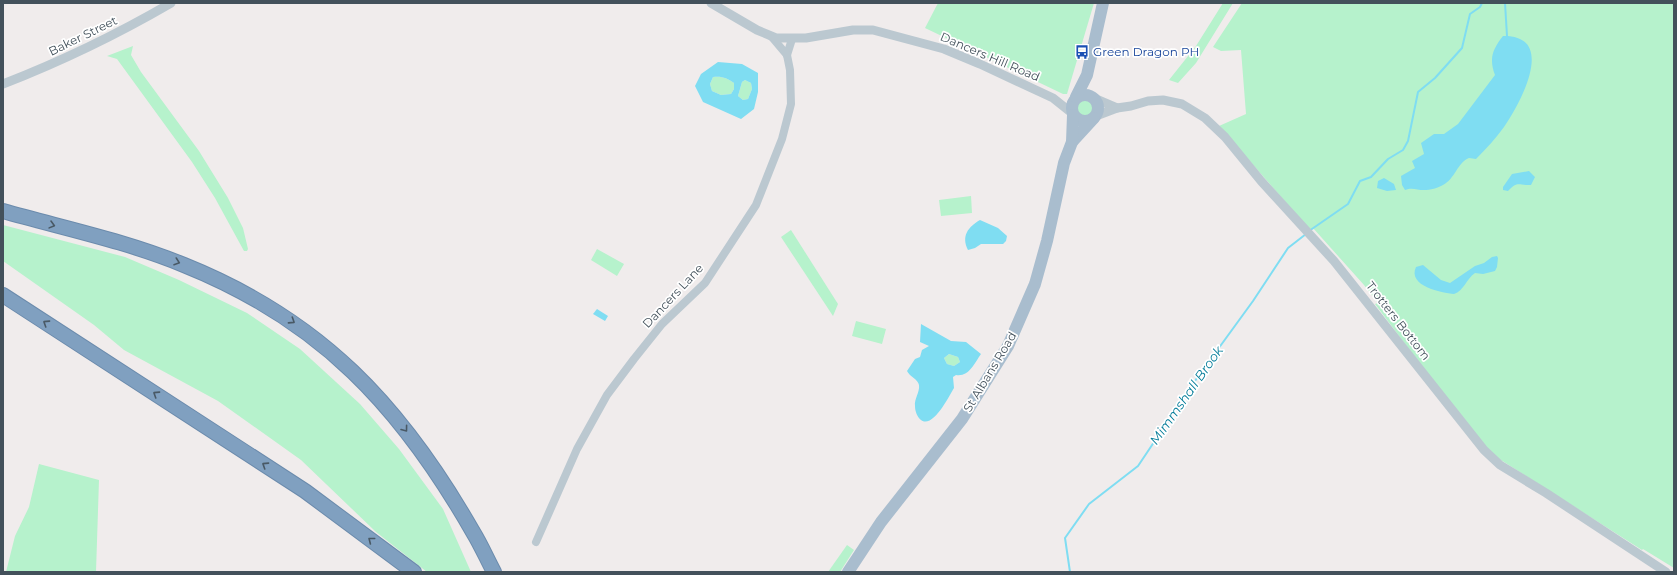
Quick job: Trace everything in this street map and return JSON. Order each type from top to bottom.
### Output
[{"type":"highway","points":[[3,211],[116,241],[182,264],[230,285],[267,305],[301,327],[330,350],[358,376],[397,419],[417,446],[474,533],[502,572]]},
{"type":"highway","points":[[3,295],[305,491],[404,568],[414,572]]},
{"type":"highway","points":[[474,533],[494,572]]},
{"type":"main road","points":[[1087,75],[1098,110],[1095,117],[1083,121],[1073,114],[1071,106],[1087,75],[1103,3]]},
{"type":"main road","points":[[1076,98],[1084,94],[1092,96],[1095,99]]},
{"type":"main road","name":"St Albans Road","points":[[848,572],[881,522],[962,419],[1008,346],[1035,284],[1064,163],[1072,142],[1073,114]]},
{"type":"main road","name":"St Albans Road","points":[[1072,142],[1095,117]]},
{"type":"street","name":"Baker Street","points":[[3,84],[55,64],[91,47],[170,3]]},
{"type":"street","name":"Dancers Hill Road","points":[[711,3],[757,30],[771,36],[784,39],[824,36],[853,30],[882,31],[955,53],[1053,98],[1073,114]]},
{"type":"street","points":[[771,36],[787,55]]},
{"type":"street","name":"Dancers Lane","points":[[536,542],[578,449],[607,395],[662,324],[705,283],[756,205],[782,138],[792,104],[790,70],[787,55],[792,39]]},
{"type":"street","name":"Dancers Hill Road","points":[[1053,98],[1066,100],[1076,98]]},
{"type":"street","points":[[1095,99],[1117,108]]},
{"type":"street","name":"Trotters Bottom","points":[[1095,117],[1117,108],[1163,100],[1182,104],[1204,118],[1225,137],[1261,181],[1357,288],[1484,450],[1500,465],[1565,505],[1666,572]]},
{"type":"green space","points":[[938,3],[1094,3],[1067,94],[1063,94],[925,28]]},
{"type":"green space","points":[[1223,3],[1233,3],[1196,63],[1178,83],[1169,80],[1196,46]]},
{"type":"green space","points":[[1242,3],[1674,3],[1674,568],[1643,549],[1642,550],[1493,455],[1471,432],[1375,304],[1378,303],[1364,285],[1313,228],[1310,230],[1219,126],[1246,114],[1241,50],[1221,51],[1213,47]]},
{"type":"green space","points":[[133,46],[131,55],[141,72],[199,151],[228,198],[243,228],[248,249],[247,251],[244,251],[215,198],[192,162],[117,59],[107,56]]},
{"type":"green space","points":[[713,77],[724,78],[734,83],[734,89],[731,94],[721,95],[712,91],[710,84]]},
{"type":"green space","points":[[745,80],[751,83],[752,89],[748,99],[743,100],[738,96],[742,82]]},
{"type":"green space","points":[[1081,98],[1089,98],[1095,104],[1095,112],[1089,118],[1081,118],[1075,112],[1075,104]]},
{"type":"green space","points":[[971,196],[972,213],[941,216],[939,200]]},
{"type":"green space","points":[[3,225],[125,257],[179,280],[247,313],[300,349],[360,404],[399,449],[443,509],[471,572],[427,572],[376,532],[301,460],[218,401],[124,350],[94,325],[3,261]]},
{"type":"green space","points":[[791,230],[838,304],[833,316],[781,237]]},
{"type":"green space","points":[[597,249],[624,264],[617,276],[591,260]]},
{"type":"green space","points":[[856,321],[886,329],[882,344],[852,336]]},
{"type":"green space","points":[[949,354],[958,357],[960,362],[954,366],[947,364],[944,358]]},
{"type":"green space","points":[[39,464],[99,480],[96,572],[6,572],[15,536],[29,507]]},
{"type":"green space","points":[[847,545],[854,550],[840,572],[828,572]]},
{"type":"water","points":[[1503,36],[1519,39],[1529,47],[1532,58],[1530,72],[1525,88],[1504,127],[1476,159],[1469,158],[1465,160],[1450,179],[1441,186],[1424,190],[1405,190],[1402,185],[1401,176],[1415,168],[1412,161],[1424,154],[1421,143],[1434,134],[1444,134],[1458,124],[1495,75],[1492,59],[1494,50]]},
{"type":"water","points":[[718,62],[742,64],[758,73],[758,92],[754,109],[741,119],[703,102],[695,86],[701,74]],"holes":[[[713,77],[724,78],[734,83],[734,89],[731,94],[721,95],[712,91],[710,84]],[[745,80],[751,83],[752,89],[748,99],[743,100],[738,96],[742,82]]]},
{"type":"water","points":[[1529,171],[1535,177],[1531,185],[1519,184],[1508,191],[1503,190],[1503,187],[1512,174]]},
{"type":"water","points":[[1384,178],[1394,184],[1396,190],[1387,191],[1377,188],[1378,181]]},
{"type":"water","points":[[980,220],[998,228],[1007,236],[1006,241],[1003,244],[981,244],[968,250],[965,240],[967,232]]},
{"type":"water","points":[[1497,256],[1497,267],[1495,271],[1483,274],[1475,273],[1469,278],[1463,288],[1454,294],[1434,290],[1421,284],[1416,279],[1416,267],[1423,265],[1441,280],[1450,283],[1475,266]]},
{"type":"water","points":[[597,309],[608,316],[605,321],[593,314]]},
{"type":"water","points":[[921,324],[951,341],[966,342],[981,354],[968,372],[953,377],[954,388],[945,404],[931,420],[926,422],[917,416],[915,410],[915,401],[919,390],[919,385],[907,371],[915,359],[920,357],[922,350],[929,346],[920,342]],"holes":[[[949,354],[958,357],[960,362],[954,366],[947,364],[944,358]]]},
{"type":"waterway","points":[[1309,231],[1348,204],[1360,181],[1371,177],[1388,159],[1403,150],[1408,141],[1418,92],[1435,78],[1462,48],[1470,14],[1480,7],[1482,3]]},
{"type":"waterway","points":[[1505,3],[1507,36]]},
{"type":"waterway","name":"Mimmshall Brook","points":[[1070,572],[1065,538],[1089,504],[1138,466],[1197,378],[1253,301],[1288,248],[1306,234]]},
{"type":"place","name":"Green Dragon PH","points":[[1082,52]]}]
